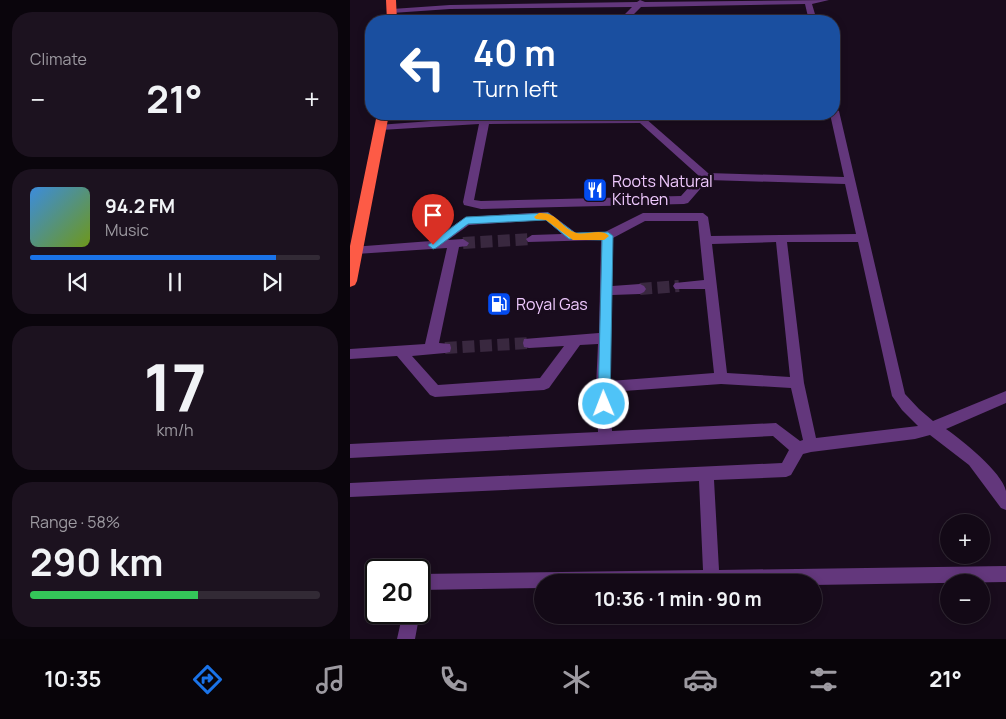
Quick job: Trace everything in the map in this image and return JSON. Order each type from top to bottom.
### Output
[{"type":"highway","points":[[391,0],[392,15]]},
{"type":"highway","points":[[350,281],[382,120]]},
{"type":"lane","points":[[398,15],[450,7],[825,0]]},
{"type":"lane","points":[[807,1],[811,15]]},
{"type":"lane","points":[[628,15],[641,2]]},
{"type":"lane","points":[[485,120],[468,202],[481,205],[684,200],[705,176]]},
{"type":"lane","points":[[647,120],[705,176],[850,180]]},
{"type":"lane","points":[[836,120],[900,396],[910,411],[962,449],[977,464],[992,481],[1006,503]]},
{"type":"lane","points":[[433,245],[466,221],[548,216],[573,237]]},
{"type":"lane","points":[[532,239],[608,236],[643,217],[703,217],[721,378]]},
{"type":"lane","points":[[605,438],[603,387],[608,236]]},
{"type":"lane","points":[[350,490],[786,470],[804,446],[781,238]]},
{"type":"lane","points":[[705,240],[863,238]]},
{"type":"lane","points":[[356,250],[458,243],[431,348]]},
{"type":"lane","points":[[679,286],[710,284]]},
{"type":"lane","points":[[607,291],[640,289]]},
{"type":"lane","points":[[529,343],[604,338]]},
{"type":"lane","points":[[399,350],[435,391],[544,384],[576,340]]},
{"type":"lane","points":[[350,354],[446,348]]},
{"type":"lane","points":[[603,387],[721,378],[798,383]]},
{"type":"lane","points":[[350,451],[776,429],[804,446],[890,437],[931,428],[1006,397]]},
{"type":"lane","points":[[706,474],[710,574]]},
{"type":"lane","points":[[822,576],[1006,574]]},
{"type":"lane","points":[[430,582],[534,580]]},
{"type":"lane","points":[[406,639],[409,624]]},
{"type":"tunnel","points":[[463,243],[532,239]]},
{"type":"tunnel","points":[[640,289],[679,286]]},
{"type":"tunnel","points":[[445,348],[529,343]]},
{"type":"slow traffic","points":[[539,217],[548,216],[573,237],[604,236]]},
{"type":"place","name":"Roots Natural Kitchen","points":[[595,190]]},
{"type":"place","name":"Royal Gas","points":[[499,304]]},
{"type":"route","points":[[433,245],[466,221],[548,216],[573,237],[608,236],[604,338],[604,404]]}]
